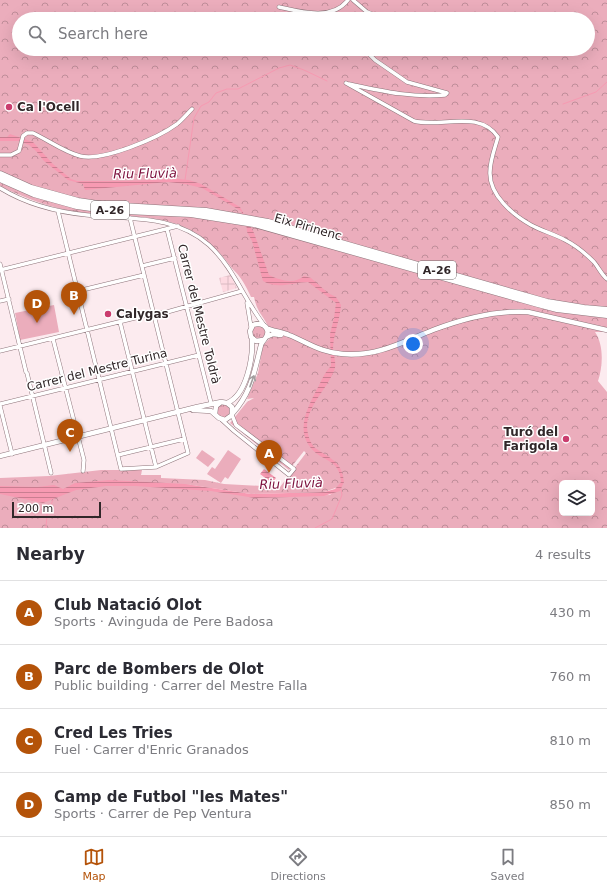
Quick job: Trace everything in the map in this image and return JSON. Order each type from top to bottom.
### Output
[{"type":"highway","name":"Eix Pirinenc","points":[[0,174],[31,188],[78,201],[268,222],[540,300],[584,308],[607,310]]},
{"type":"highway","name":"Eix Pirinenc","points":[[0,179],[34,194],[77,206],[224,216],[557,309],[607,315]]},
{"type":"street","points":[[333,12],[342,7],[348,0]]},
{"type":"street","points":[[353,0],[367,12]]},
{"type":"street","points":[[279,7],[310,12]]},
{"type":"street","points":[[371,56],[407,82],[447,93],[445,95],[429,97],[401,96],[346,83],[414,121],[425,124],[457,120],[486,125],[492,128],[498,136],[490,164],[489,174],[494,190],[514,213],[531,225],[572,245],[594,262],[601,274],[607,279]]},
{"type":"street","points":[[0,155],[11,155],[19,151],[23,136],[27,133],[33,133],[79,156],[90,158],[121,151],[163,133],[178,123],[192,109]]},
{"type":"street","points":[[0,188],[26,201],[58,211],[86,215],[159,221],[178,226],[194,234],[213,248],[228,267],[247,300],[265,326],[264,339],[256,372],[249,389],[229,419],[222,420]]},
{"type":"street","points":[[58,211],[121,469],[156,467],[188,453],[130,218]]},
{"type":"street","points":[[1,270],[178,226]]},
{"type":"street","name":"Carrer del Mestre Toldrà","points":[[167,229],[211,403]]},
{"type":"street","points":[[142,266],[175,258]]},
{"type":"street","points":[[0,264],[51,473]]},
{"type":"street","points":[[78,291],[144,274]]},
{"type":"street","points":[[0,352],[187,307],[199,302],[242,291]]},
{"type":"street","points":[[0,301],[8,299]]},
{"type":"street","points":[[247,300],[252,327]]},
{"type":"street","points":[[227,403],[235,398],[244,382],[251,357],[252,339],[249,333],[252,327],[257,324],[288,334],[309,345],[337,353],[363,354],[384,350],[438,328],[470,318],[516,312],[528,312],[607,330]]},
{"type":"street","points":[[120,322],[156,467]]},
{"type":"street","points":[[252,339],[258,341],[279,334],[298,340]]},
{"type":"street","points":[[53,339],[85,465],[83,471]]},
{"type":"street","name":"Carrer del Mestre Turina","points":[[0,405],[199,355]]},
{"type":"street","points":[[0,456],[145,421],[211,403],[221,402],[227,403],[232,407],[232,415],[236,425],[294,469],[289,475],[234,432],[211,411],[197,409],[183,413],[179,412]]},
{"type":"street","points":[[215,414],[215,408],[221,402]]},
{"type":"street","points":[[0,405],[12,454]]},
{"type":"street","points":[[118,455],[184,439]]},
{"type":"shaded area","points":[[10,134],[33,142],[53,164],[71,179],[77,181],[178,179],[189,180],[201,184],[240,207],[254,233],[269,275],[286,281],[300,279],[304,276],[311,278],[328,293],[336,297],[341,305],[333,344],[335,368],[331,378],[309,414],[307,424],[308,435],[313,446],[333,460],[343,474],[344,482],[340,491],[324,496],[255,498],[211,491],[135,486],[106,486],[76,490],[43,503],[0,494],[0,486],[37,487],[54,485],[63,489],[75,483],[109,480],[185,484],[251,494],[324,492],[335,489],[341,482],[340,474],[334,464],[314,452],[306,440],[304,432],[307,410],[323,377],[331,366],[330,334],[336,303],[308,282],[274,285],[263,281],[252,241],[247,232],[246,221],[241,211],[202,188],[168,182],[85,190],[83,184],[68,180],[44,161],[29,145],[19,141],[0,141],[0,137],[7,137]]},
{"type":"shaded area","points":[[230,275],[237,288],[223,292],[219,278]]},
{"type":"shaded area","points":[[264,469],[276,478],[272,483],[260,474]]},
{"type":"green space","points":[[0,0],[607,0],[607,332],[595,332],[600,343],[602,356],[598,381],[607,392],[607,528],[0,528],[0,478],[49,476],[101,470],[142,470],[141,475],[161,475],[161,478],[205,480],[224,484],[280,487],[306,453],[304,451],[289,470],[230,423],[247,402],[254,398],[247,399],[258,373],[263,345],[270,338],[270,332],[254,297],[251,297],[241,278],[214,247],[198,234],[180,225],[162,220],[78,212],[38,202],[0,186]],"holes":[[[185,484],[251,494],[324,492],[338,487],[330,495],[259,497]]]},
{"type":"green space","points":[[54,305],[59,332],[20,340],[15,313]]},
{"type":"green space","points":[[259,325],[264,327],[266,332],[264,337],[259,339],[254,337],[252,332],[254,327]]},
{"type":"green space","points":[[224,404],[229,406],[231,411],[229,416],[224,418],[219,416],[217,411],[219,406]]},
{"type":"green space","points":[[202,450],[215,459],[208,467],[196,458]]},
{"type":"green space","points":[[228,450],[241,459],[228,479],[225,477],[221,483],[207,474],[212,467],[215,469]]},
{"type":"waterway","points":[[185,180],[194,118],[201,106],[209,102],[216,93],[227,89],[238,89],[279,68],[290,65],[327,81]]},
{"type":"waterway","points":[[563,104],[596,92],[607,82]]},
{"type":"waterway","points":[[315,528],[332,519],[342,495],[341,489]]},
{"type":"waterway","points":[[46,528],[47,514],[53,500]]},
{"type":"place","name":"Ca l'Ocell","points":[[9,107]]},
{"type":"place","name":"Calygas","points":[[108,314]]},
{"type":"place","name":"Parc de Bombers de Olot","points":[[74,315]]},
{"type":"place","name":"Camp de Futbol \"les Mates\"","points":[[37,323]]},
{"type":"place","name":"Turó del Farigola","points":[[566,439]]},
{"type":"place","name":"Cred Les Tries","points":[[70,452]]},
{"type":"place","name":"Club Natació Olot","points":[[269,473]]},
{"type":"water label","name":"Riu Fluvià","points":[[145,173]]},
{"type":"water label","name":"Riu Fluvià","points":[[291,483]]}]
